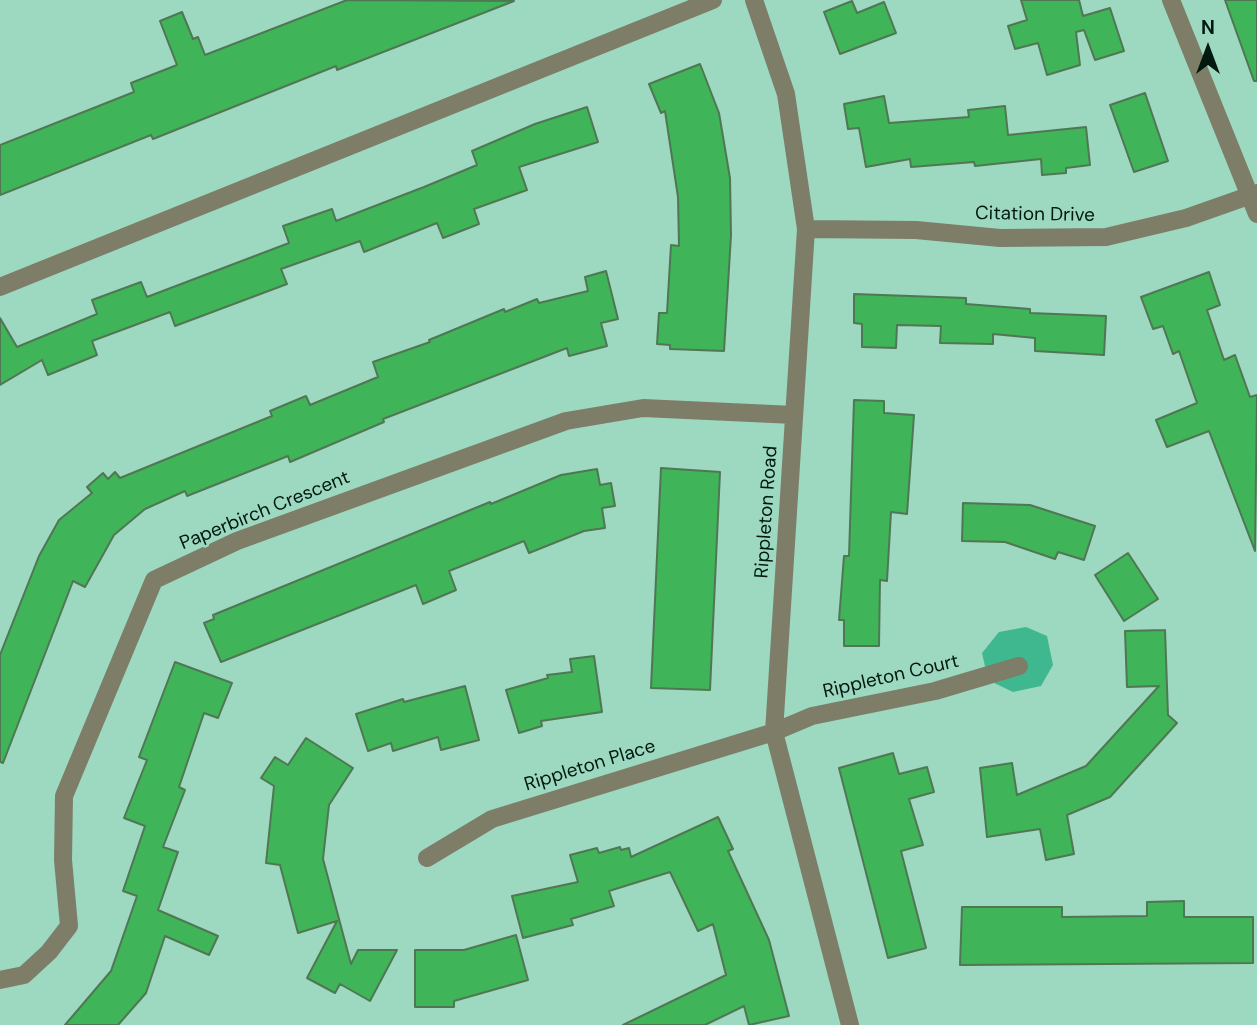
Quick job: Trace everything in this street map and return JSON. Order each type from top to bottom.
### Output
[{"type":"street","points":[[0,287],[712,0]]},
{"type":"street","name":"Rippleton Road","points":[[754,0],[786,94],[806,229],[774,732],[850,1025]]},
{"type":"street","points":[[1171,0],[1254,194],[1257,214]]},
{"type":"street","name":"Citation Drive","points":[[806,229],[916,230],[1000,238],[1106,237],[1186,218],[1254,194]]},
{"type":"street","name":"Paperbirch Crescent","points":[[0,980],[23,975],[49,952],[69,926],[63,860],[64,796],[154,580],[237,541],[566,421],[643,408],[794,415]]},
{"type":"street","name":"Rippleton Court","points":[[774,732],[812,716],[935,691],[1019,666]]},
{"type":"street","name":"Rippleton Place","points":[[427,858],[492,819],[774,732]]},
{"type":"green space","points":[[1026,627],[1047,636],[1053,665],[1041,686],[1013,692],[988,680],[982,653],[999,632]]},
{"type":"building","points":[[347,0],[514,1],[337,70],[336,66],[153,139],[151,135],[0,195],[0,145],[134,92],[131,83],[177,65],[160,21],[182,12],[193,39],[198,37],[205,55]]},
{"type":"building","points":[[1021,0],[1079,0],[1083,16],[1110,8],[1124,51],[1095,60],[1084,30],[1076,32],[1080,65],[1047,75],[1038,43],[1015,49],[1008,26],[1027,20]]},
{"type":"building","points":[[1225,0],[1257,0],[1257,81],[1254,81]]},
{"type":"building","points":[[852,1],[857,13],[884,2],[896,33],[840,54],[824,12]]},
{"type":"building","points":[[700,64],[719,113],[730,178],[731,235],[724,351],[670,349],[670,345],[657,344],[659,313],[667,313],[671,245],[679,246],[678,197],[665,111],[661,113],[649,84]]},
{"type":"building","points":[[1145,93],[1168,161],[1134,172],[1110,105]]},
{"type":"building","points":[[884,96],[889,123],[969,117],[968,110],[1005,106],[1008,135],[1086,127],[1090,165],[1066,168],[1066,173],[1042,175],[1041,159],[975,166],[974,162],[911,167],[910,159],[866,167],[859,128],[848,129],[844,104]]},
{"type":"building","points":[[587,107],[598,142],[519,167],[527,190],[474,209],[479,224],[443,238],[437,223],[364,252],[360,241],[281,269],[287,284],[175,326],[170,312],[92,341],[97,355],[48,375],[42,360],[0,385],[0,318],[17,347],[97,314],[92,300],[141,282],[147,297],[289,243],[283,226],[332,209],[336,221],[424,187],[477,165],[472,151],[535,124]]},
{"type":"building","points":[[606,271],[618,319],[601,323],[607,346],[569,356],[567,348],[383,419],[384,422],[290,462],[288,456],[187,496],[185,491],[145,509],[114,535],[85,587],[73,581],[3,763],[0,762],[0,655],[39,556],[59,520],[92,493],[87,487],[103,473],[108,479],[115,472],[120,478],[272,416],[270,411],[306,396],[310,405],[378,377],[373,362],[430,342],[429,340],[504,309],[505,312],[537,299],[539,303],[588,291],[585,277]]},
{"type":"building","points":[[1209,272],[1220,305],[1207,310],[1224,360],[1235,355],[1250,397],[1257,395],[1255,551],[1209,431],[1167,447],[1156,420],[1197,403],[1179,351],[1173,354],[1163,326],[1153,329],[1141,297]]},
{"type":"building","points":[[854,294],[966,298],[966,304],[1030,309],[1030,313],[1106,316],[1104,355],[1035,351],[1035,338],[993,334],[993,344],[940,343],[941,326],[897,325],[896,348],[862,347],[862,324],[854,323]]},
{"type":"building","points":[[854,400],[884,401],[884,413],[914,415],[907,514],[891,512],[887,581],[880,580],[879,646],[844,646],[844,620],[839,620],[844,556],[849,556]]},
{"type":"building","points":[[661,468],[720,472],[710,690],[651,688]]},
{"type":"building","points":[[597,469],[600,485],[611,483],[615,506],[602,508],[605,528],[584,531],[529,553],[524,541],[449,571],[456,590],[423,604],[416,585],[221,662],[204,623],[214,619],[213,615],[561,475]]},
{"type":"building","points":[[963,503],[1030,505],[1095,526],[1084,560],[1058,552],[1055,559],[1005,542],[962,541]]},
{"type":"building","points":[[1128,553],[1158,599],[1124,621],[1095,575]]},
{"type":"building","points":[[1165,630],[1168,715],[1177,723],[1110,797],[1067,815],[1074,854],[1046,860],[1040,829],[987,837],[980,768],[1012,763],[1017,795],[1086,766],[1159,686],[1127,687],[1125,631]]},
{"type":"building","points":[[594,656],[602,712],[541,721],[542,726],[519,733],[506,690],[548,678],[547,675],[572,672],[570,659]]},
{"type":"building","points":[[175,662],[232,683],[218,718],[204,713],[179,787],[185,790],[163,847],[178,852],[158,910],[218,936],[209,955],[165,936],[146,993],[118,1025],[65,1025],[111,971],[137,896],[123,891],[145,826],[124,818],[147,760],[139,757]]},
{"type":"building","points":[[465,686],[479,740],[441,750],[438,737],[393,751],[391,743],[368,751],[356,714],[403,699],[404,702]]},
{"type":"building","points":[[306,738],[353,768],[329,805],[323,859],[351,964],[358,950],[397,950],[370,1001],[340,984],[335,993],[307,978],[337,921],[298,933],[280,865],[266,863],[274,786],[261,778],[275,757],[288,765]]},
{"type":"building","points":[[893,753],[899,774],[927,767],[934,792],[909,799],[923,845],[901,851],[926,948],[888,958],[839,768]]},
{"type":"building","points":[[718,817],[733,849],[728,851],[769,940],[789,1016],[749,1025],[744,1006],[705,1025],[623,1025],[726,975],[713,924],[698,931],[670,872],[609,891],[614,906],[571,919],[573,925],[523,938],[512,896],[578,882],[570,855],[597,848],[599,853],[620,847],[621,850],[629,848],[631,857]]},
{"type":"building","points":[[1184,901],[1184,917],[1253,917],[1253,963],[960,965],[962,907],[1062,907],[1062,917],[1147,916],[1147,902]]},
{"type":"building","points":[[516,935],[528,980],[454,1001],[454,1007],[415,1007],[415,950],[464,950]]}]
